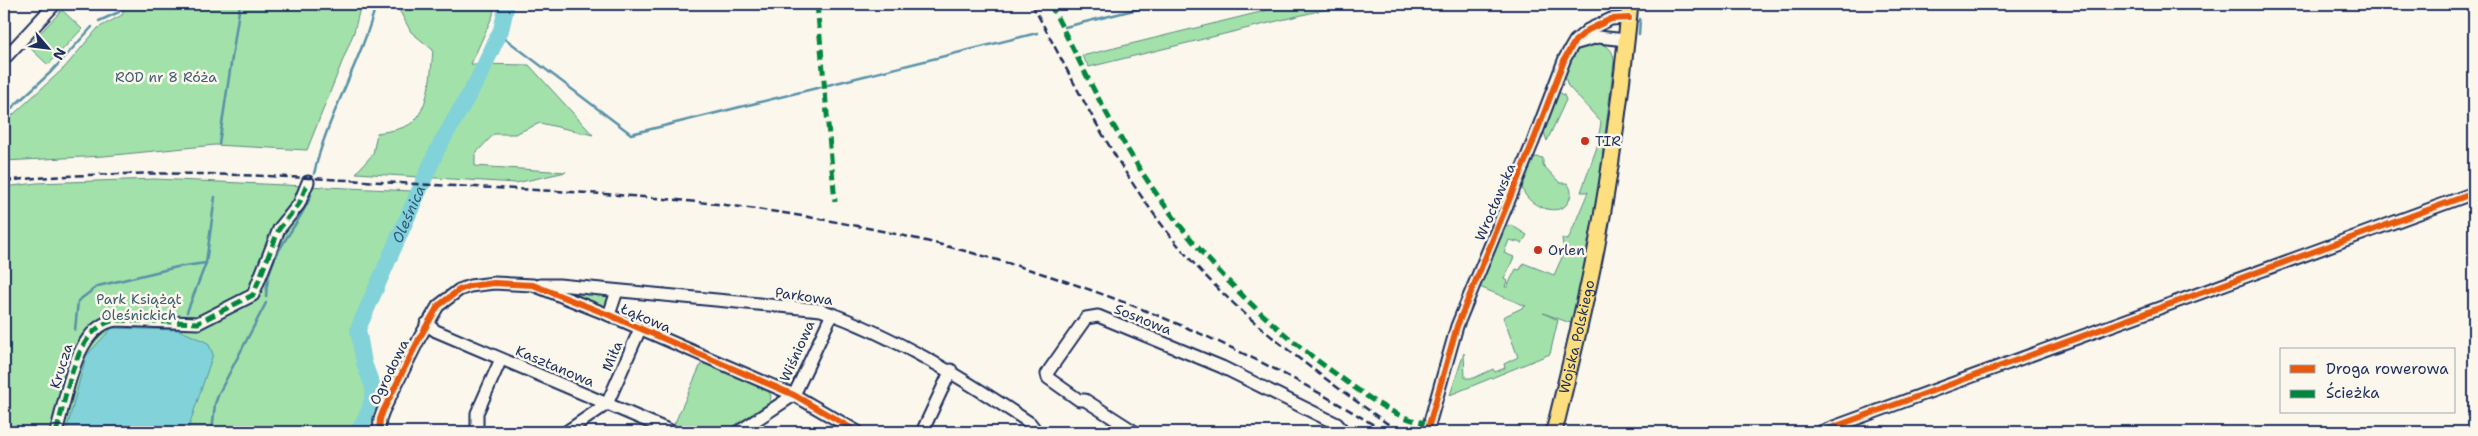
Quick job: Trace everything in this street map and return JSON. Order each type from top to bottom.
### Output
[{"type":"main road","name":"Wojska Polskiego","points":[[1554,432],[1597,246],[1620,104],[1630,11]]},
{"type":"street","points":[[4,59],[55,4]]},
{"type":"street","name":"Wrocławska","points":[[1427,432],[1455,333],[1468,298],[1571,46],[1579,36],[1600,24],[1630,11]]},
{"type":"street","points":[[1571,46],[1593,38],[1626,40]]},
{"type":"street","name":"Krucza","points":[[56,432],[79,351],[87,338],[105,322],[198,323],[253,295],[279,229],[299,204],[308,182]]},
{"type":"street","points":[[1820,432],[2474,193]]},
{"type":"street","name":"Łąkowa","points":[[426,324],[438,306],[448,296],[470,286],[494,283],[533,285],[640,328],[794,395],[858,432]]},
{"type":"street","name":"Parkowa","points":[[533,285],[559,285],[821,310],[951,370],[1030,423],[1038,432]]},
{"type":"street","points":[[609,316],[617,291]]},
{"type":"street","name":"Wiśniowa","points":[[738,432],[794,395],[832,314]]},
{"type":"street","name":"Sosnowa","points":[[1135,432],[1085,400],[1079,400],[1048,378],[1050,369],[1086,318],[1098,316],[1222,367],[1337,424],[1344,432]]},
{"type":"street","name":"Kasztanowa","points":[[426,324],[436,331],[674,432]]},
{"type":"street","name":"Ogrodowa","points":[[379,432],[380,419],[426,324]]},
{"type":"street","name":"Miła","points":[[607,404],[640,328]]},
{"type":"street","points":[[477,432],[475,421],[477,413],[501,359]]},
{"type":"street","points":[[922,432],[951,370]]},
{"type":"street","points":[[566,432],[607,404]]},
{"type":"green space","name":"ROD nr 8 Róża","points":[[127,4],[361,4],[354,32],[307,150],[215,145],[104,156],[4,161],[4,123],[65,67],[98,28],[122,15]]},
{"type":"green space","points":[[396,4],[494,4],[493,15],[471,64],[529,65],[593,135],[540,123],[515,134],[494,134],[475,154],[475,166],[566,172],[516,183],[356,173],[373,154],[377,133],[398,129],[413,122],[421,111],[427,94],[433,50],[411,32]]},
{"type":"green space","points":[[1293,4],[1347,4],[1089,67],[1082,56]]},
{"type":"green space","points":[[62,10],[82,29],[48,65],[28,46]]},
{"type":"green space","points":[[1590,42],[1600,43],[1610,49],[1614,62],[1593,233],[1573,324],[1543,313],[1558,320],[1550,354],[1450,395],[1464,353],[1465,378],[1474,378],[1493,369],[1495,372],[1505,368],[1504,364],[1518,357],[1503,317],[1526,306],[1477,286],[1503,227],[1511,225],[1527,235],[1522,243],[1509,240],[1504,253],[1514,257],[1504,279],[1507,281],[1505,287],[1507,287],[1516,269],[1520,270],[1523,263],[1554,275],[1564,253],[1562,238],[1568,240],[1588,192],[1581,192],[1597,147],[1601,122],[1568,86],[1564,74],[1574,52]]},
{"type":"green space","points":[[1557,91],[1564,95],[1566,100],[1547,141],[1543,129]]},
{"type":"green space","points":[[1536,157],[1543,158],[1543,165],[1560,183],[1567,183],[1570,188],[1570,198],[1566,205],[1560,209],[1543,208],[1529,199],[1524,192],[1522,182],[1524,175],[1531,159]]},
{"type":"green space","name":"Park Książąt Oleśnickich","points":[[155,179],[412,191],[353,331],[368,394],[353,432],[4,432],[4,187],[37,183]]},
{"type":"green space","points":[[559,290],[609,295],[610,298],[605,307],[601,308]]},
{"type":"green space","points":[[702,362],[768,390],[771,396],[769,406],[729,432],[685,432],[673,427]]},
{"type":"water","points":[[112,328],[179,330],[208,343],[213,354],[187,432],[66,432],[86,356]]},
{"type":"waterway","points":[[99,21],[119,12],[126,4]]},
{"type":"waterway","points":[[219,144],[240,4]]},
{"type":"waterway","points":[[314,174],[327,131],[362,47],[376,4]]},
{"type":"waterway","name":"Oleśnica","points":[[358,432],[369,411],[374,390],[364,363],[358,329],[438,148],[478,79],[501,30],[507,4]]},
{"type":"waterway","points":[[1065,27],[1158,4]]},
{"type":"waterway","points":[[1639,34],[1640,19]]},
{"type":"waterway","points":[[4,115],[51,72],[92,27]]},
{"type":"waterway","points":[[828,85],[1037,33]]},
{"type":"waterway","points":[[499,34],[631,134],[821,87]]},
{"type":"waterway","points":[[266,297],[271,267],[311,195]]},
{"type":"waterway","points":[[187,312],[206,263],[215,197]]},
{"type":"waterway","points":[[75,330],[78,301],[98,286],[177,267],[206,263]]},
{"type":"waterway","points":[[212,432],[215,404],[219,393],[266,303]]},
{"type":"waterway","points":[[69,366],[71,352]]},
{"type":"railway","points":[[1032,4],[1081,97],[1116,158],[1155,216],[1177,244],[1227,297],[1282,345],[1399,432]]},
{"type":"railway","points":[[4,181],[111,174],[272,176],[626,196],[741,207],[826,220],[910,237],[993,259],[1075,285],[1156,315],[1235,349],[1311,388],[1385,432]]},
{"type":"marked path","points":[[817,4],[835,202]]},
{"type":"marked path","points":[[1050,4],[1105,111],[1125,145],[1170,212],[1221,274],[1279,329],[1310,355],[1362,393],[1396,414],[1419,422],[1430,423]]},
{"type":"marked path","points":[[56,432],[74,366],[81,349],[90,335],[102,325],[116,320],[198,323],[253,295],[279,229],[299,204],[308,182]]},
{"type":"cycle path","points":[[1427,432],[1457,326],[1533,142],[1565,58],[1575,41],[1588,30],[1611,19],[1629,18]]},
{"type":"cycle path","points":[[1820,432],[2474,193]]},
{"type":"cycle path","points":[[379,432],[383,411],[420,337],[438,306],[459,290],[470,286],[494,283],[533,285],[609,315],[794,395],[858,432]]},
{"type":"place","name":"TIR","points":[[1585,141]]},
{"type":"place","name":"Orlen","points":[[1538,250]]}]
